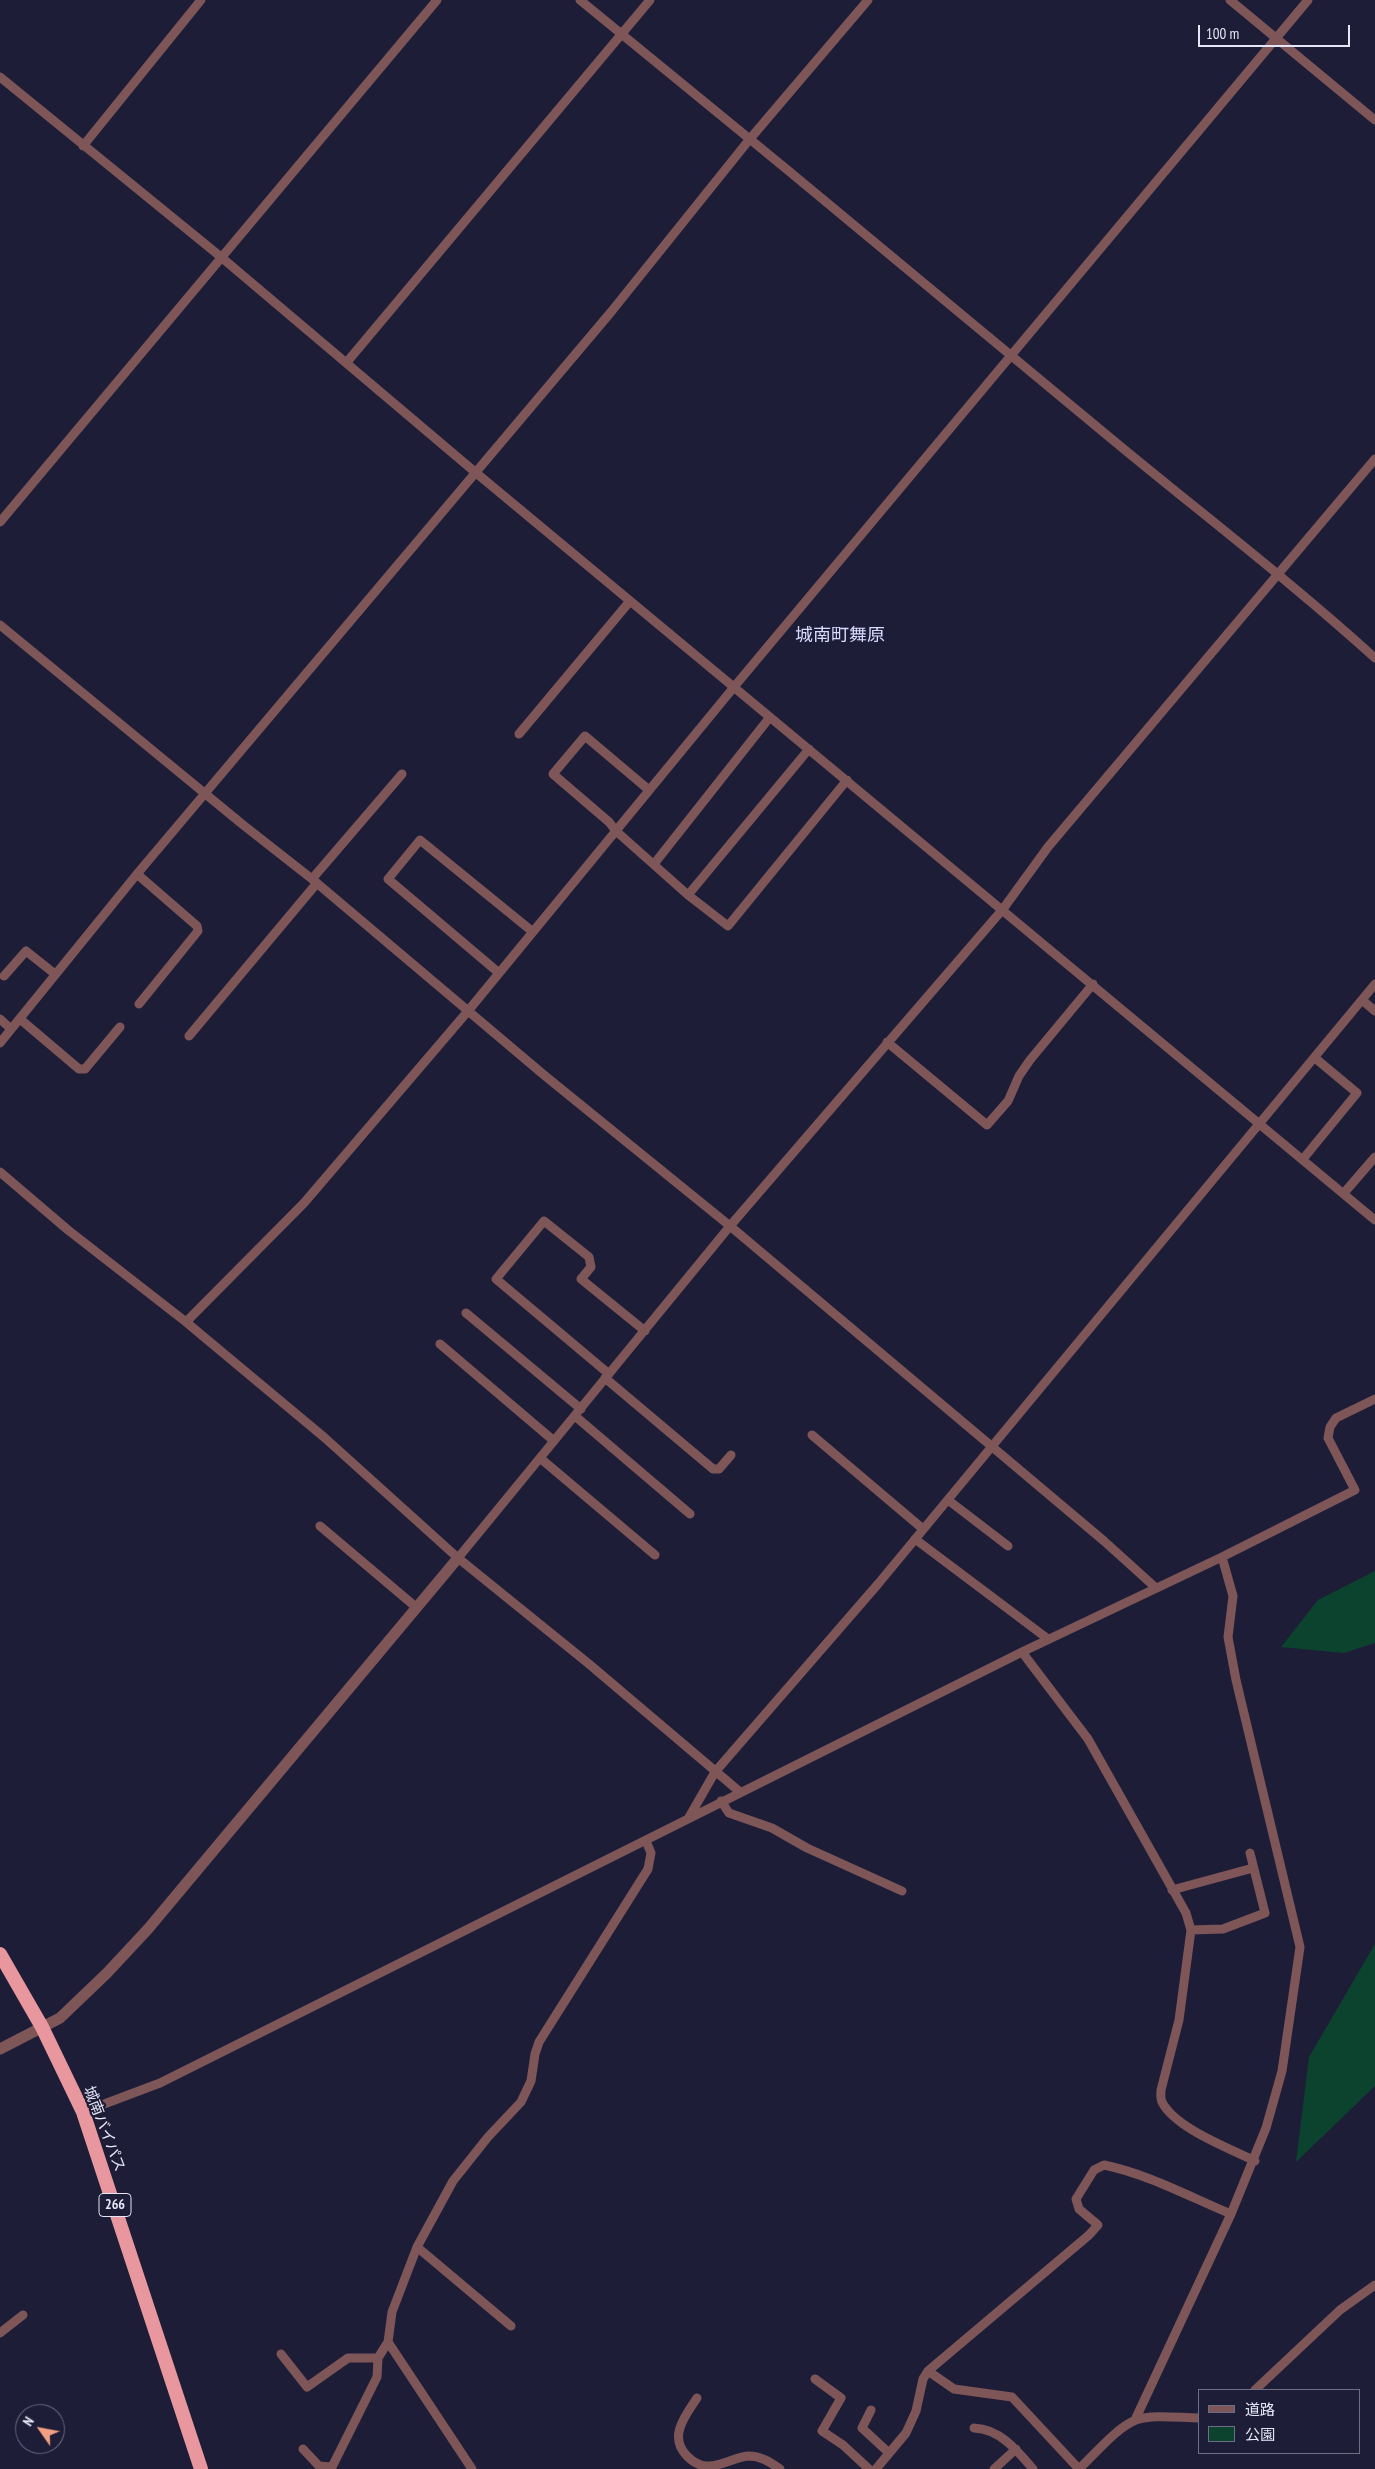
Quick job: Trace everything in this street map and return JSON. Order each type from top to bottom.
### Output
[{"type":"highway","name":"城南バイパス","points":[[0,1954],[42,2027],[83,2112],[202,2469]]},
{"type":"street","points":[[83,146],[201,0]]},
{"type":"street","points":[[0,522],[437,0]]},
{"type":"street","points":[[580,0],[1278,576],[1318,606],[1375,658]]},
{"type":"street","points":[[347,362],[650,0]]},
{"type":"street","points":[[0,1043],[137,874],[611,312],[749,140],[868,0]]},
{"type":"street","points":[[1230,0],[1375,120]]},
{"type":"street","points":[[186,1322],[304,1203],[468,1011],[734,687],[1308,0]]},
{"type":"street","points":[[0,77],[222,257],[475,472],[1344,1194],[1373,1215]]},
{"type":"street","points":[[0,2049],[60,2018],[107,1973],[148,1929],[458,1558],[730,1226],[1003,909],[1048,847],[1375,459]]},
{"type":"street","points":[[519,734],[630,601]]},
{"type":"street","points":[[0,625],[315,881],[468,1011],[730,1226],[1104,1541],[1156,1588]]},
{"type":"street","points":[[654,864],[770,717]]},
{"type":"street","points":[[649,790],[585,736],[553,774],[609,822],[616,831],[688,895],[728,926],[847,780]]},
{"type":"street","points":[[688,895],[809,749]]},
{"type":"street","points":[[189,1036],[402,774]]},
{"type":"street","points":[[499,973],[388,879],[420,840],[533,932]]},
{"type":"street","points":[[137,874],[197,926],[198,932],[139,1004]]},
{"type":"street","points":[[4,976],[26,952],[55,974]]},
{"type":"street","points":[[887,1042],[987,1125],[1008,1101],[1030,1060],[1093,984]]},
{"type":"street","points":[[688,1819],[715,1772],[948,1500],[1375,984]]},
{"type":"street","points":[[1362,1000],[1375,1011]]},
{"type":"street","points":[[0,1019],[11,1029]]},
{"type":"street","points":[[20,1019],[79,1069],[85,1069],[120,1027]]},
{"type":"street","points":[[1303,1159],[1357,1093],[1315,1058]]},
{"type":"street","points":[[1344,1194],[1375,1157]]},
{"type":"street","points":[[0,1172],[68,1230],[186,1322],[325,1438],[458,1558],[589,1664],[740,1792]]},
{"type":"street","points":[[645,1331],[581,1279],[591,1267],[589,1257],[544,1221],[496,1279],[713,1469],[719,1469],[731,1455]]},
{"type":"street","points":[[466,1313],[690,1514]]},
{"type":"street","points":[[440,1344],[554,1441]]},
{"type":"street","points":[[83,2112],[160,2083],[646,1841],[721,1801],[1048,1639],[1222,1557],[1355,1490],[1328,1438],[1330,1427],[1336,1418],[1375,1398]]},
{"type":"street","points":[[812,1435],[923,1529]]},
{"type":"street","points":[[540,1458],[655,1555]]},
{"type":"street","points":[[948,1500],[1008,1546]]},
{"type":"street","points":[[320,1526],[416,1608]]},
{"type":"street","points":[[915,1539],[1048,1639]]},
{"type":"street","points":[[1136,2420],[1255,2161],[1282,2071],[1300,1947],[1236,1680],[1228,1636],[1233,1596],[1222,1557]]},
{"type":"street","points":[[1022,1652],[1088,1739],[1186,1913],[1191,1930],[1179,2020],[1160,2090],[1161,2101],[1172,2114],[1191,2128],[1255,2161]]},
{"type":"street","points":[[721,1801],[729,1813],[772,1828],[807,1848],[902,1891]]},
{"type":"street","points":[[303,2448],[320,2466],[332,2467],[378,2377],[378,2358],[388,2342],[392,2312],[417,2247],[452,2181],[464,2164],[521,2102],[531,2081],[535,2054],[539,2042],[648,1869],[651,1853],[646,1841]]},
{"type":"street","points":[[1191,1930],[1223,1929],[1265,1912],[1250,1853]]},
{"type":"street","points":[[1172,1890],[1253,1868]]},
{"type":"street","points":[[876,2469],[906,2433],[916,2411],[923,2379],[928,2371],[1089,2235],[1098,2225],[1078,2209],[1076,2199],[1094,2170],[1104,2165],[1146,2178],[1231,2214]]},
{"type":"street","points":[[417,2247],[510,2326]]},
{"type":"street","points":[[1256,2389],[1340,2310],[1375,2285]]},
{"type":"street","points":[[0,2333],[23,2315]]},
{"type":"street","points":[[388,2342],[472,2469]]},
{"type":"street","points":[[281,2354],[308,2387],[348,2358],[378,2358]]},
{"type":"street","points":[[928,2371],[954,2390],[1012,2397],[1079,2469],[1122,2428],[1136,2420],[1150,2418],[1198,2418]]},
{"type":"street","points":[[815,2379],[841,2398],[822,2431],[843,2445],[869,2469]]},
{"type":"street","points":[[697,2398],[681,2422],[678,2435],[681,2449],[693,2462],[707,2466],[748,2456],[762,2458],[780,2469]]},
{"type":"street","points":[[871,2410],[862,2428],[889,2453]]},
{"type":"street","points":[[974,2428],[989,2429],[1016,2449],[1033,2469]]},
{"type":"street","points":[[994,2469],[1016,2449]]},
{"type":"green space","points":[[1375,1571],[1375,1643],[1344,1653],[1281,1647],[1318,1600]]},
{"type":"green space","points":[[1375,1944],[1375,2086],[1296,2162],[1309,2057]]},
{"type":"district","name":"城南町舞原","points":[[840,636]]}]
